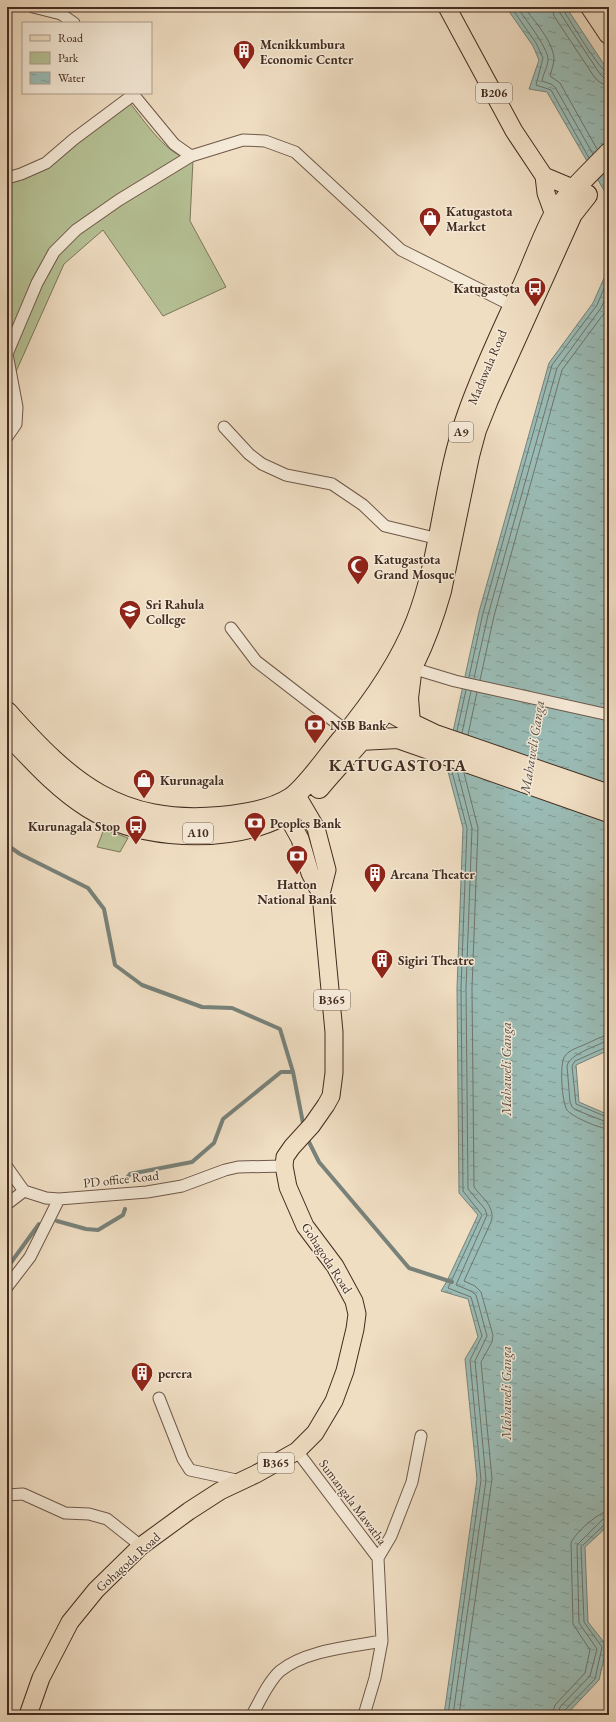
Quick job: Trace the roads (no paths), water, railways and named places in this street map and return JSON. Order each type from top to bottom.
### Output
[{"type":"highway","points":[[591,7],[609,34]]},
{"type":"highway","name":"Madawala Road","points":[[375,710],[416,623],[427,588],[439,540],[455,454],[465,420],[520,310],[563,215],[593,180],[609,153]]},
{"type":"highway","name":"Madawala Road","points":[[375,710],[412,668],[430,628],[441,592],[469,456],[476,430],[520,310]]},
{"type":"highway","points":[[404,731],[412,668]]},
{"type":"highway","points":[[375,710],[404,731],[609,812]]},
{"type":"highway","name":"A10","points":[[7,733],[41,769],[83,804],[100,813],[131,825],[166,833],[229,832],[257,826],[291,804],[354,736],[375,710]]},
{"type":"highway","name":"A10","points":[[7,712],[40,747],[70,774],[96,793],[118,805],[151,814],[206,818],[244,814],[291,804]]},
{"type":"highway","points":[[354,736],[404,731]]},
{"type":"highway","points":[[433,742],[609,795]]},
{"type":"main road","name":"B206","points":[[447,7],[514,131],[544,176],[546,193],[563,215]]},
{"type":"main road","points":[[544,176],[593,180]]},
{"type":"main road","name":"B365","points":[[284,1166],[285,1157],[320,1116],[331,1096],[334,1073],[333,1010],[321,894],[327,870],[316,828],[291,804]]},
{"type":"main road","name":"Gohagoda Road","points":[[28,1715],[42,1678],[70,1622],[96,1590],[141,1546],[190,1511],[220,1491],[256,1474],[297,1451],[315,1433],[334,1401],[345,1371],[354,1337],[356,1314],[354,1301],[335,1266],[305,1226],[298,1213],[288,1187],[284,1166]]},
{"type":"street","points":[[33,7],[60,14],[72,22]]},
{"type":"street","points":[[7,178],[21,174],[46,163],[132,94],[174,144],[191,156]]},
{"type":"street","points":[[7,436],[16,424],[17,407],[7,354],[31,297],[54,252],[76,230],[119,200],[191,156],[244,140],[266,140],[295,152],[401,250],[520,310]]},
{"type":"street","points":[[224,427],[249,454],[262,464],[286,475],[332,484],[363,505],[385,526],[439,540]]},
{"type":"street","points":[[231,628],[256,661],[354,736]]},
{"type":"street","points":[[412,668],[455,681],[609,715]]},
{"type":"street","name":"PD office Road","points":[[24,1191],[46,1198],[60,1199],[147,1192],[182,1186],[225,1170],[238,1167],[284,1166]]},
{"type":"street","points":[[7,1167],[24,1191],[7,1204]]},
{"type":"street","points":[[7,1287],[30,1257],[60,1199]]},
{"type":"street","points":[[159,1398],[183,1459],[190,1470],[241,1481]]},
{"type":"street","points":[[378,1558],[391,1536],[412,1482],[421,1436]]},
{"type":"street","name":"Sumangala Mawatha","points":[[297,1451],[378,1558],[382,1641],[375,1678],[364,1715]]},
{"type":"street","points":[[7,1495],[24,1494],[65,1513],[89,1514],[107,1519],[141,1546]]},
{"type":"street","points":[[252,1715],[280,1671],[308,1655],[382,1641]]},
{"type":"water","points":[[506,7],[566,7],[609,72],[609,199],[547,92],[529,89],[539,60],[533,46]]},
{"type":"water","name":"Mahaweli Ganga","points":[[609,267],[609,1050],[576,1065],[579,1102],[609,1115],[609,1525],[585,1547],[588,1622],[607,1646],[599,1680],[566,1715],[444,1715],[477,1479],[465,1359],[478,1337],[468,1299],[441,1291],[478,1215],[459,1193],[457,988],[463,828],[446,764],[479,612],[549,363],[593,303]]},
{"type":"waterway","points":[[7,845],[20,854],[88,888],[104,909],[115,965],[142,985],[202,1007],[232,1008],[280,1029],[293,1072]]},
{"type":"waterway","points":[[124,1182],[130,1174],[192,1162],[214,1143],[223,1119],[281,1072],[293,1072],[304,1128]]},
{"type":"waterway","points":[[307,1138],[319,1162],[409,1268],[452,1282]]},
{"type":"waterway","points":[[57,1221],[86,1229],[98,1230],[123,1215],[125,1209]]},
{"type":"waterway","points":[[7,1268],[39,1224]]},
{"type":"place","name":"Menikkumbura Economic Center","points":[[244,70]]},
{"type":"place","name":"Katugastota Market","points":[[430,238]]},
{"type":"place","name":"Katugastota","points":[[535,308]]},
{"type":"place","name":"Katugastota Grand Mosque","points":[[358,586]]},
{"type":"place","name":"Sri Rahula College","points":[[130,630]]},
{"type":"place","name":"NSB Bank","points":[[315,744]]},
{"type":"place","name":"Kurunagala","points":[[144,800]]},
{"type":"place","name":"Peoples Bank","points":[[255,842]]},
{"type":"place","name":"Kurunagala Stop","points":[[136,846]]},
{"type":"place","name":"Hatton National Bank","points":[[297,876]]},
{"type":"place","name":"Areana Theater","points":[[375,894]]},
{"type":"place","name":"Sigiri Theatre","points":[[382,980]]},
{"type":"place","name":"perera","points":[[142,1392]]},
{"type":"district","name":"KATUGASTOTA","points":[[398,765]]}]
